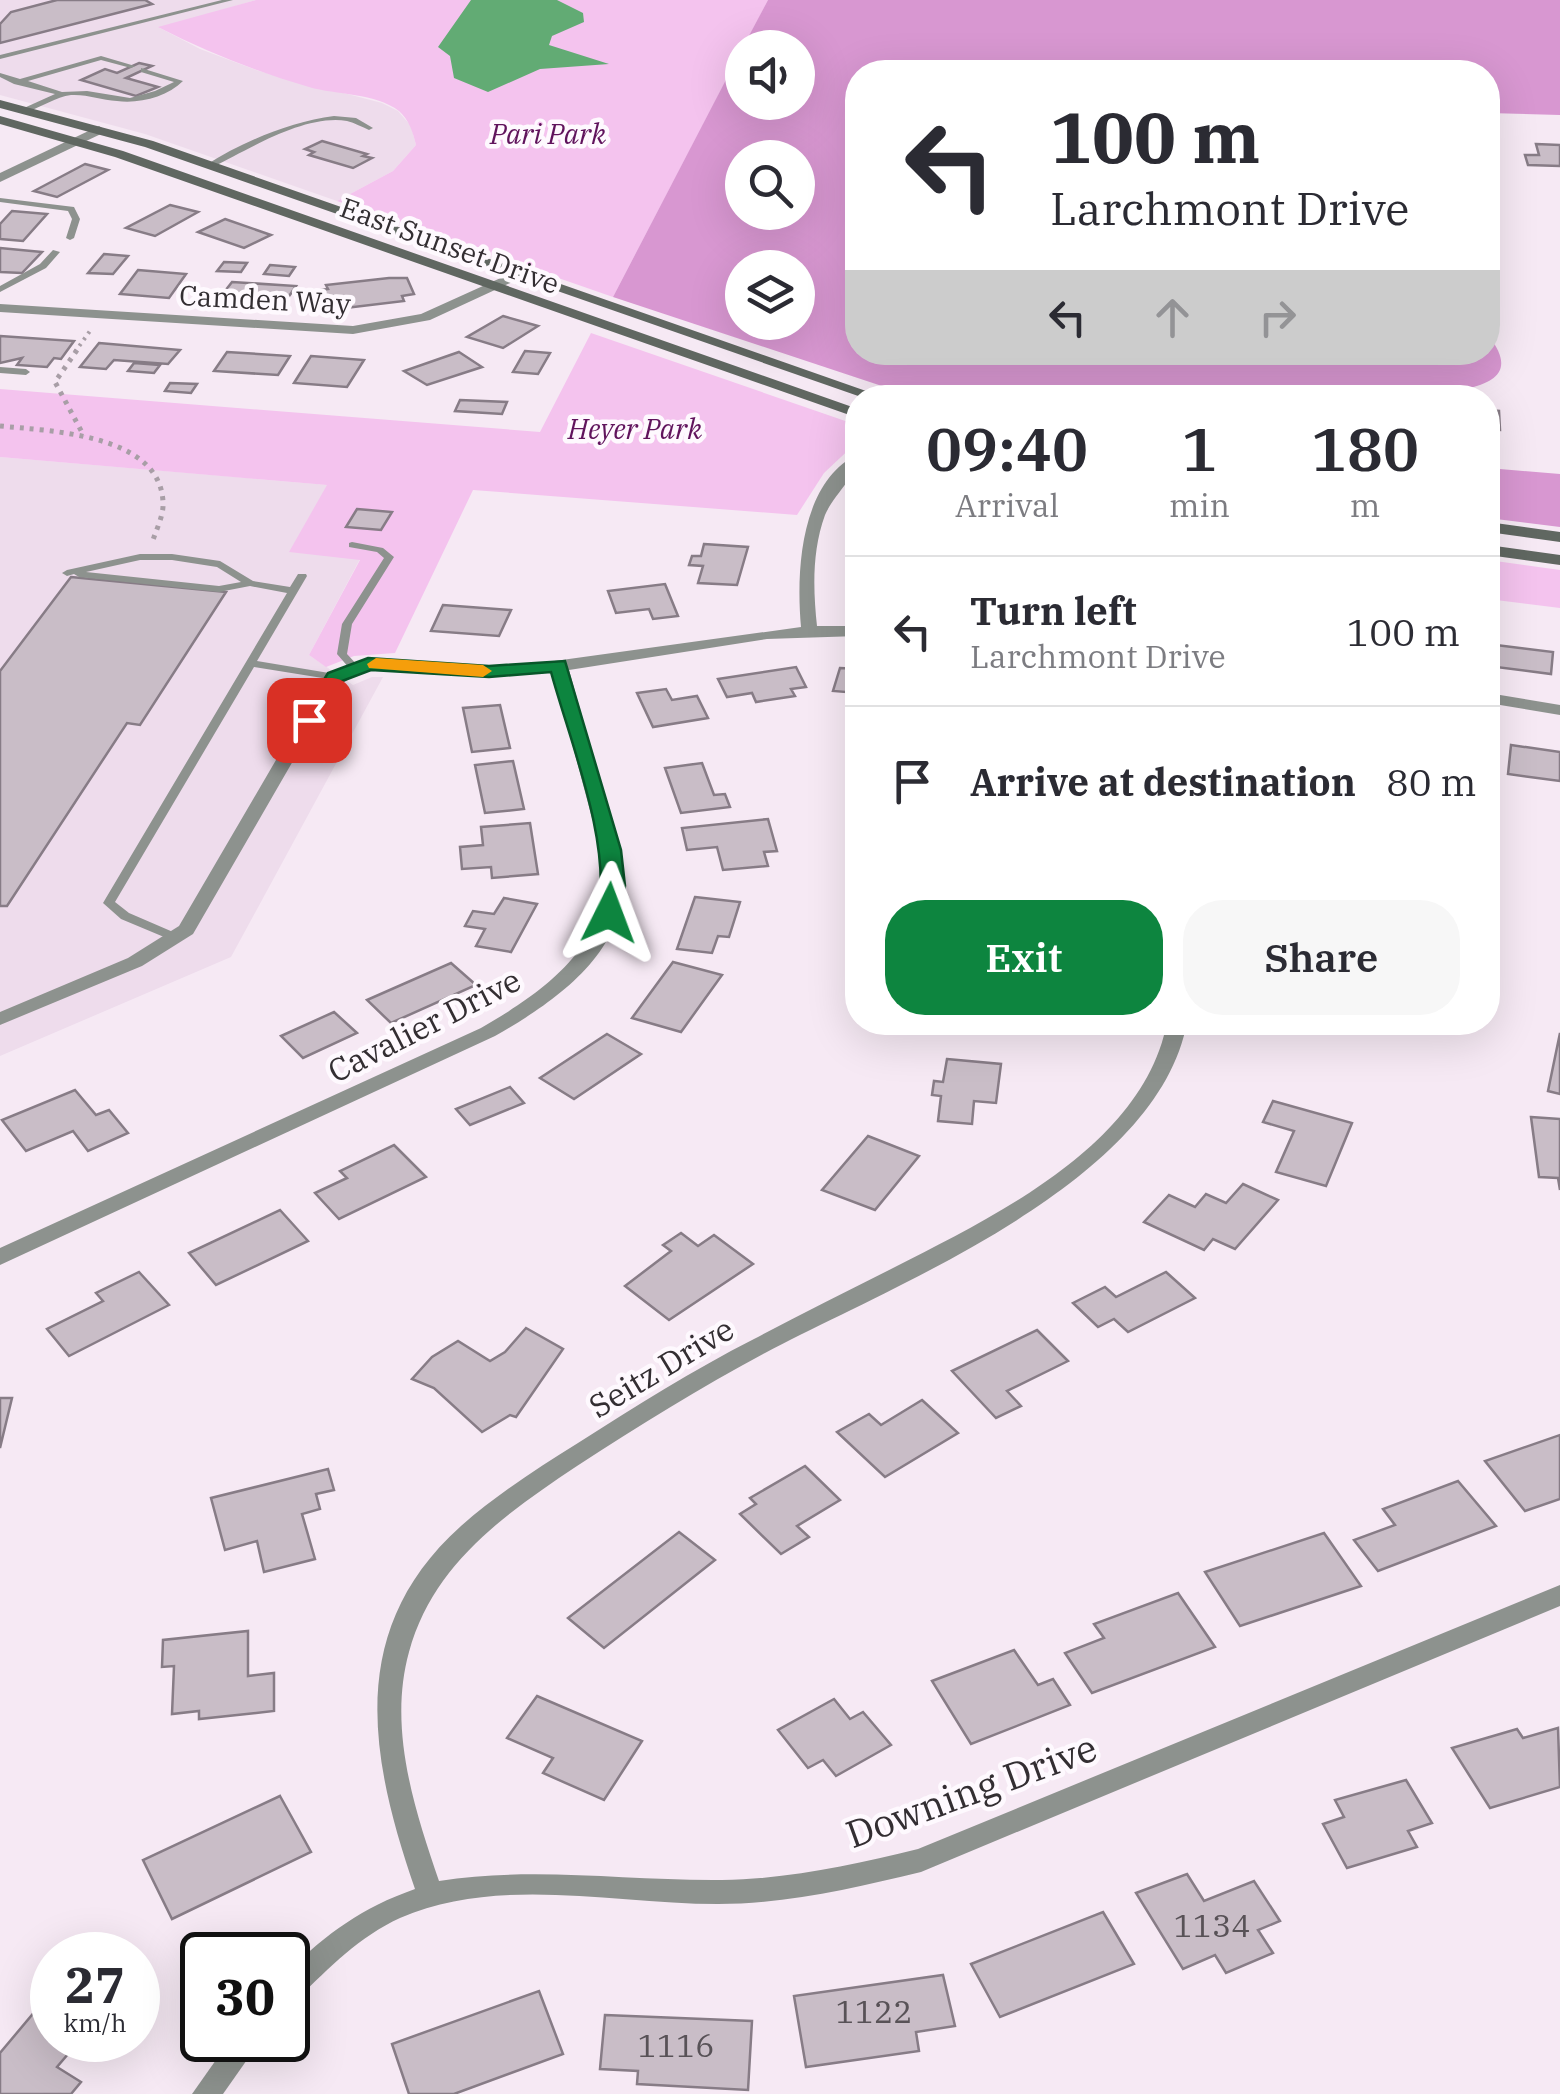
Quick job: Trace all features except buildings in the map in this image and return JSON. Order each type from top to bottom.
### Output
[{"type":"main road","name":"East Sunset Drive","points":[[0,104],[210,165],[845,386]]},
{"type":"main road","name":"East Sunset Drive","points":[[0,120],[76,140],[845,409]]},
{"type":"main road","points":[[1500,529],[1560,537]]},
{"type":"main road","points":[[1500,552],[1560,560]]},
{"type":"street","points":[[0,178],[99,130]]},
{"type":"street","name":"Camden Way","points":[[0,309],[354,330],[424,317],[518,274]]},
{"type":"street","points":[[810,628],[805,551],[825,498],[845,474]]},
{"type":"street","points":[[0,1019],[136,962],[176,938],[197,918],[334,677],[354,667],[393,664],[489,671],[559,665],[810,628],[845,630]]},
{"type":"street","name":"Cavalier Drive","points":[[0,1257],[473,1040],[528,1010],[578,966],[609,913],[614,886],[610,850],[559,665]]},
{"type":"street","points":[[1500,700],[1560,710]]},
{"type":"street","name":"Seitz Drive","points":[[430,1894],[400,1808],[389,1744],[391,1678],[404,1628],[429,1574],[450,1549],[509,1499],[646,1411],[736,1358],[1044,1196],[1113,1138],[1160,1071],[1172,1035]]},
{"type":"street","name":"Downing Drive","points":[[310,1968],[346,1934],[390,1910],[464,1885],[535,1882],[680,1891],[767,1890],[835,1882],[921,1860],[1560,1595]]},
{"type":"street","points":[[206,2094],[230,2062]]},
{"type":"lane","points":[[193,0],[206,6]]},
{"type":"lane","points":[[0,57],[230,0]]},
{"type":"lane","points":[[17,82],[101,58],[131,66]]},
{"type":"lane","points":[[28,110],[62,94],[76,92],[137,102],[174,87],[179,80],[144,70]]},
{"type":"lane","points":[[0,75],[62,94]]},
{"type":"lane","points":[[210,165],[318,119],[344,117],[370,128]]},
{"type":"lane","points":[[0,200],[72,209],[76,218],[70,238]]},
{"type":"lane","points":[[0,289],[43,266],[56,252]]},
{"type":"lane","points":[[0,370],[26,372]]},
{"type":"lane","points":[[352,545],[380,550],[389,557],[347,624],[342,654],[354,667]]},
{"type":"lane","points":[[250,583],[230,568],[208,561],[140,557],[67,573],[219,589],[250,583],[293,591]]},
{"type":"lane","points":[[176,938],[124,916],[109,904],[302,576]]},
{"type":"lane","points":[[252,663],[334,677]]},
{"type":"path","points":[[84,437],[55,382],[92,328]]},
{"type":"path","points":[[0,426],[84,437],[146,462],[163,483],[164,515],[140,557]]},
{"type":"shaded area","points":[[0,0],[256,0],[160,28],[200,49],[259,71],[382,103],[398,111],[411,126],[416,145],[393,171],[337,201],[145,134],[0,95]]},
{"type":"shaded area","points":[[471,0],[557,0],[583,13],[584,22],[552,36],[549,45],[609,64],[540,69],[488,92],[454,78],[450,56],[438,47]]},
{"type":"shaded area","points":[[768,0],[1560,0],[1560,115],[1500,113],[1500,60],[845,60],[845,365],[1500,365],[1500,361],[1501,368],[1494,378],[1481,384],[879,385],[743,340],[815,340],[815,250],[725,250],[725,334],[613,297],[725,82],[725,120],[815,120],[815,30],[752,30]]},
{"type":"shaded area","points":[[0,457],[328,485],[360,559],[309,655],[353,685],[383,677],[231,957],[0,1056]]},
{"type":"shaded area","points":[[1500,469],[1560,474],[1560,527],[1500,520]]},
{"type":"green space","name":"Pari Park","points":[[256,0],[768,0],[752,30],[725,30],[725,82],[613,297],[337,201],[393,171],[416,145],[410,126],[399,111],[379,101],[270,75],[158,27]]},
{"type":"green space","name":"Heyer Park","points":[[591,333],[845,421],[845,453],[824,473],[797,515],[473,490],[395,653],[354,656],[326,667],[309,655],[360,560],[289,552],[327,485],[0,457],[0,389],[540,432]]},
{"type":"green space","points":[[1500,562],[1560,570],[1560,608],[1500,600]]},
{"type":"slow traffic","points":[[376,664],[483,671]]},
{"type":"route","points":[[309,720],[334,677],[354,667],[393,664],[489,671],[559,665],[610,850],[614,886],[609,913]]}]
